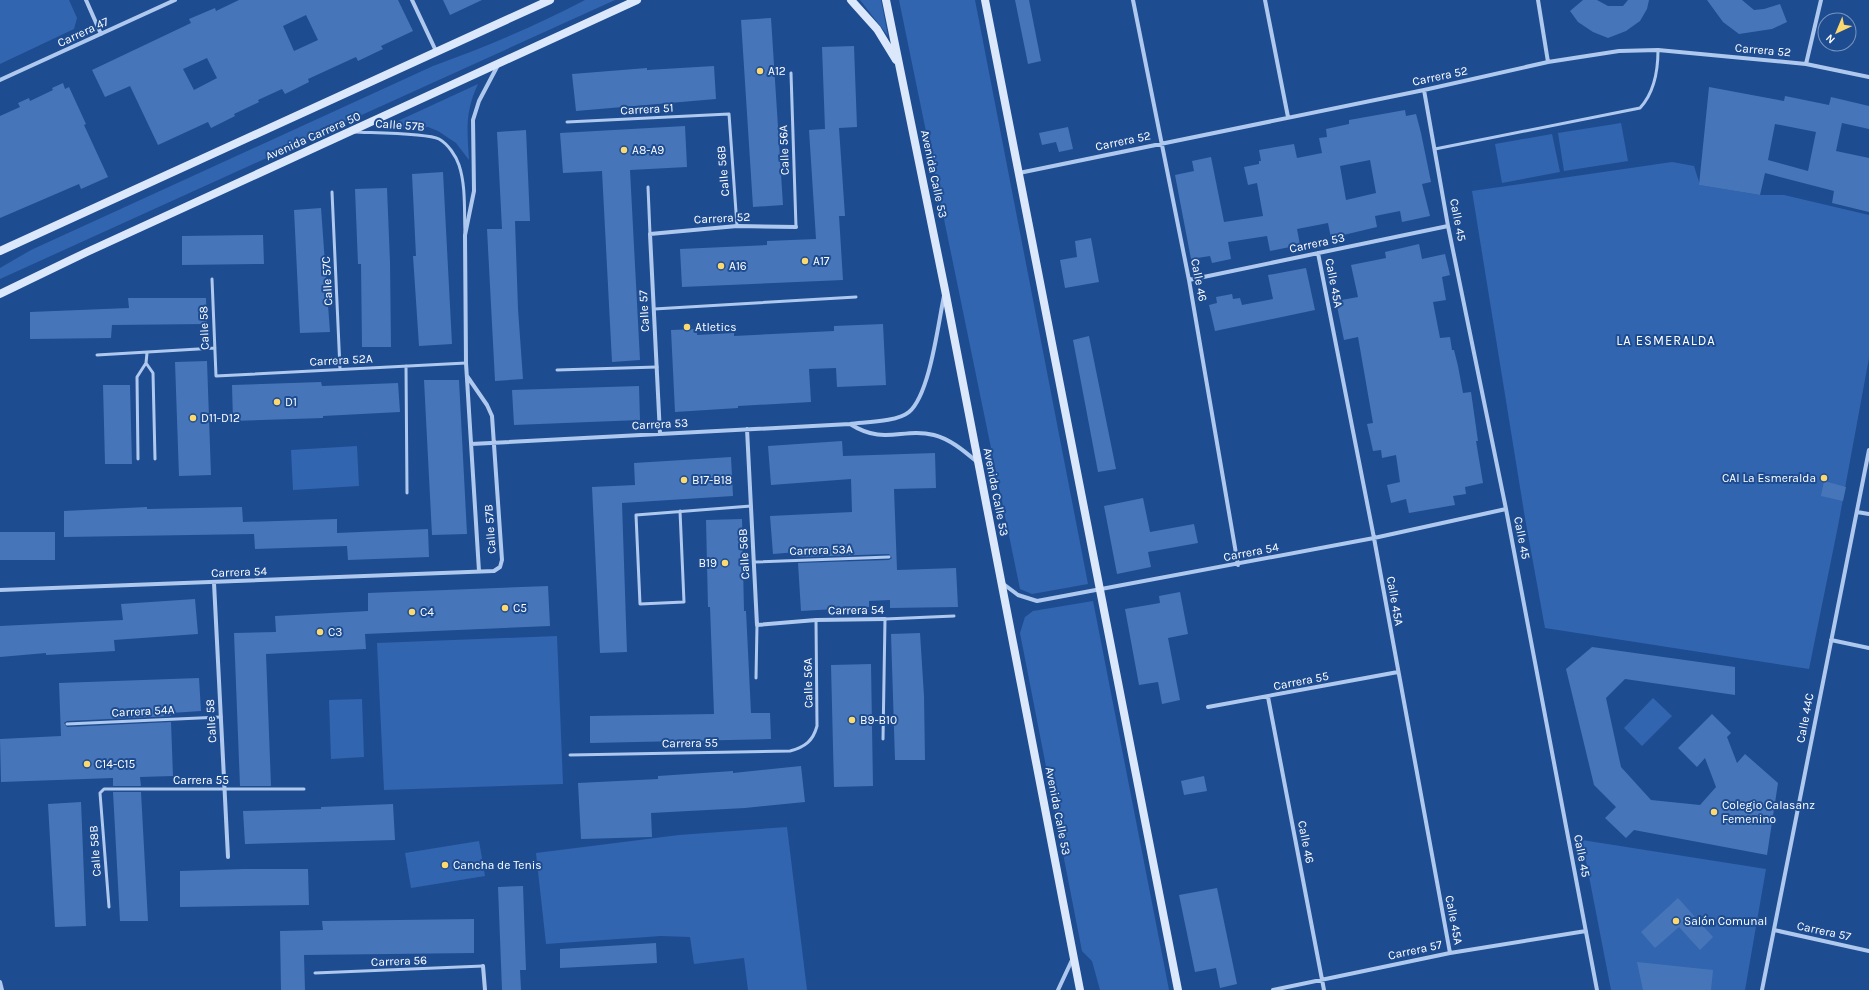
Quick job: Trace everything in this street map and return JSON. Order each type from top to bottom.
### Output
[{"type":"main road","name":"Avenida Carrera 50","points":[[0,251],[550,0]]},
{"type":"main road","name":"Avenida Carrera 50","points":[[0,294],[87,252],[352,132],[637,0]]},
{"type":"main road","points":[[851,0],[877,29],[900,65]]},
{"type":"main road","name":"Avenida Calle 53","points":[[886,0],[979,463],[1080,990]]},
{"type":"main road","points":[[985,0],[1178,990]]},
{"type":"street","points":[[86,0],[102,34]]},
{"type":"street","name":"Carrera 47","points":[[0,80],[175,0]]},
{"type":"street","points":[[412,0],[436,51]]},
{"type":"street","name":"Calle 46","points":[[1133,0],[1189,280],[1238,565]]},
{"type":"street","points":[[1265,0],[1288,117]]},
{"type":"street","points":[[1538,0],[1548,62]]},
{"type":"street","points":[[1806,64],[1821,0]]},
{"type":"street","name":"Carrera 52","points":[[1019,173],[1424,90],[1548,62],[1619,51],[1658,50],[1806,64],[1869,77]]},
{"type":"street","name":"Calle 57B","points":[[467,376],[487,405],[492,416],[502,560],[500,567],[494,570],[479,571],[466,363],[465,235],[474,191],[473,120],[479,101],[500,63]]},
{"type":"street","name":"Calle 45","points":[[1424,90],[1448,226],[1506,509],[1597,990]]},
{"type":"street","name":"Carrera 52","points":[[650,234],[737,226],[796,227]]},
{"type":"street","name":"Carrera 53","points":[[1189,280],[1448,226]]},
{"type":"street","name":"Calle 57","points":[[650,234],[660,434]]},
{"type":"street","name":"Calle 45A","points":[[1318,254],[1374,538],[1450,953]]},
{"type":"street","name":"Carrera 53","points":[[471,444],[850,424],[892,419],[908,412],[919,400],[927,376],[945,290]]},
{"type":"street","points":[[850,424],[863,432],[879,436],[924,434],[944,438],[965,451],[979,463]]},
{"type":"street","name":"Calle 56B","points":[[747,429],[757,625]]},
{"type":"street","name":"Calle 44C","points":[[1762,990],[1869,450]]},
{"type":"street","name":"Carrera 54","points":[[1002,583],[1018,595],[1037,601],[1238,565],[1374,538],[1506,509]]},
{"type":"street","points":[[1857,512],[1869,514]]},
{"type":"street","name":"Carrera 54","points":[[0,590],[214,583],[479,571]]},
{"type":"street","name":"Calle 58","points":[[214,583],[228,857]]},
{"type":"street","name":"Carrera 54","points":[[757,625],[816,620],[885,619]]},
{"type":"street","points":[[1831,640],[1869,648]]},
{"type":"street","name":"Carrera 55","points":[[1208,707],[1398,672]]},
{"type":"street","name":"Calle 46","points":[[1268,697],[1324,990]]},
{"type":"street","name":"Carrera 57","points":[[1774,930],[1869,951]]},
{"type":"street","name":"Carrera 57","points":[[1273,990],[1450,953],[1586,931]]},
{"type":"street","points":[[1058,990],[1074,956]]},
{"type":"street","points":[[483,966],[485,990]]},
{"type":"street","points":[[0,982],[2,990]]},
{"type":"lane","points":[[1435,149],[1640,108],[1648,100],[1658,68],[1658,50]]},
{"type":"lane","name":"Calle 56A","points":[[791,72],[796,227]]},
{"type":"lane","name":"Carrera 51","points":[[567,122],[728,114]]},
{"type":"lane","name":"Calle 56B","points":[[728,114],[737,226]]},
{"type":"lane","name":"Calle 57B","points":[[352,132],[425,136],[438,139],[446,145],[459,165],[462,180],[465,235]]},
{"type":"lane","name":"Calle 57","points":[[648,187],[650,234]]},
{"type":"lane","name":"Calle 57C","points":[[332,192],[340,369]]},
{"type":"lane","name":"Calle 58","points":[[212,279],[216,376]]},
{"type":"lane","points":[[654,309],[856,297]]},
{"type":"lane","points":[[97,355],[215,348]]},
{"type":"lane","points":[[138,459],[137,376],[146,363],[147,352]]},
{"type":"lane","points":[[146,363],[153,373],[155,460]]},
{"type":"lane","name":"Carrera 52A","points":[[216,376],[466,363]]},
{"type":"lane","points":[[406,366],[408,493]]},
{"type":"lane","points":[[557,370],[657,367]]},
{"type":"lane","points":[[680,511],[684,602],[640,604],[636,515],[680,511],[751,506]]},
{"type":"lane","name":"Carrera 53A","points":[[754,562],[889,557]]},
{"type":"lane","name":"Carrera 54","points":[[885,619],[954,616]]},
{"type":"lane","points":[[883,738],[885,619]]},
{"type":"lane","name":"Calle 56A","points":[[808,743],[818,726],[816,620]]},
{"type":"lane","name":"Calle 56B","points":[[756,678],[757,625]]},
{"type":"lane","name":"Carrera 54A","points":[[67,724],[221,717]]},
{"type":"lane","name":"Carrera 55","points":[[570,754],[790,751],[800,749],[808,743]]},
{"type":"lane","name":"Carrera 55","points":[[100,793],[104,789],[304,789]]},
{"type":"lane","name":"Calle 58B","points":[[100,793],[108,907]]},
{"type":"lane","name":"Carrera 56","points":[[315,972],[483,966]]},
{"type":"shaded area","points":[[0,0],[69,0],[77,18],[74,29],[0,64]]},
{"type":"shaded area","points":[[585,0],[615,0],[0,279],[0,268],[31,250],[433,66],[510,36]]},
{"type":"shaded area","points":[[860,0],[881,0],[888,36]]},
{"type":"shaded area","points":[[899,0],[975,0],[1088,584],[1032,594],[1020,589]]},
{"type":"shaded area","points":[[478,84],[469,112],[469,160],[456,143],[438,131],[428,127],[398,129],[387,126]]},
{"type":"shaded area","points":[[1621,123],[1628,161],[1564,171],[1558,133]]},
{"type":"shaded area","points":[[1552,134],[1560,172],[1502,183],[1495,144]]},
{"type":"shaded area","points":[[1672,162],[1694,166],[1700,185],[1760,195],[1784,195],[1869,215],[1869,358],[1838,526],[1809,669],[1545,628],[1525,518],[1472,191]]},
{"type":"shaded area","points":[[357,446],[359,486],[293,490],[291,450]]},
{"type":"shaded area","points":[[1093,601],[1169,990],[1100,990],[1092,961],[1082,951],[1020,633],[1025,617],[1033,611]]},
{"type":"shaded area","points":[[557,636],[563,784],[384,790],[377,643]]},
{"type":"shaded area","points":[[1653,698],[1672,716],[1642,746],[1624,728]]},
{"type":"shaded area","points":[[362,699],[364,757],[331,759],[329,700]]},
{"type":"shaded area","points":[[787,827],[807,990],[748,990],[744,958],[694,964],[690,937],[661,936],[546,944],[536,853],[679,835]]},
{"type":"shaded area","points":[[1582,840],[1766,869],[1745,990],[1611,990]]},
{"type":"shaded area","name":"Cancha de Tenis","points":[[479,841],[485,876],[411,888],[405,853]]},
{"type":"building","points":[[239,0],[398,0],[413,31],[381,46],[383,49],[358,61],[356,57],[308,79],[309,82],[285,94],[282,89],[258,100],[259,102],[234,114],[235,116],[211,128],[208,122],[158,145],[130,86],[105,97],[92,70],[191,23],[189,19],[215,8],[216,11]],"holes":[[[306,15],[318,40],[294,51],[283,26]],[[207,58],[217,78],[194,90],[183,69]]]},
{"type":"building","points":[[443,0],[482,0],[450,15]]},
{"type":"building","points":[[1015,0],[1029,0],[1041,61],[1028,64]]},
{"type":"building","points":[[1583,0],[1597,0],[1608,6],[1623,6],[1628,0],[1649,0],[1647,9],[1640,21],[1626,31],[1608,38],[1593,32],[1578,22],[1570,11]]},
{"type":"building","points":[[1707,0],[1742,0],[1754,10],[1764,9],[1780,4],[1787,22],[1772,29],[1739,34],[1723,22]]},
{"type":"building","points":[[771,18],[783,205],[753,207],[741,20]]},
{"type":"building","points":[[854,46],[857,127],[839,128],[845,216],[839,216],[843,280],[682,287],[680,249],[767,245],[767,241],[816,239],[809,130],[825,129],[822,47]]},
{"type":"building","points":[[714,66],[716,99],[576,111],[572,74],[647,68],[647,70]]},
{"type":"building","points":[[63,83],[65,89],[69,87],[86,124],[84,125],[108,177],[81,189],[79,184],[0,218],[0,116],[20,107],[18,103],[29,98],[30,101],[53,90],[52,88]]},
{"type":"building","points":[[1709,87],[1784,101],[1785,96],[1829,105],[1831,97],[1869,106],[1869,129],[1842,123],[1836,151],[1869,158],[1869,212],[1832,203],[1834,191],[1765,173],[1760,195],[1699,185]],"holes":[[[1775,124],[1816,132],[1808,171],[1768,160]]]},
{"type":"building","points":[[1405,110],[1406,116],[1416,114],[1431,182],[1422,184],[1430,216],[1402,222],[1400,211],[1375,216],[1377,227],[1331,238],[1328,223],[1297,229],[1300,245],[1270,251],[1267,236],[1228,242],[1231,259],[1212,263],[1210,256],[1191,259],[1175,175],[1194,171],[1192,161],[1211,157],[1224,222],[1263,216],[1257,183],[1248,185],[1244,167],[1259,164],[1259,161],[1261,161],[1259,150],[1294,144],[1297,158],[1322,153],[1319,138],[1327,137],[1326,129],[1349,124],[1349,120]],"holes":[[[1370,160],[1376,193],[1346,200],[1340,166]]]},
{"type":"building","points":[[685,126],[687,167],[630,170],[640,360],[612,362],[602,171],[563,173],[560,133]]},
{"type":"building","points":[[1068,127],[1073,149],[1059,152],[1056,142],[1042,145],[1039,133]]},
{"type":"building","points":[[526,130],[530,221],[515,221],[518,309],[523,379],[495,381],[487,229],[502,229],[497,132]]},
{"type":"building","points":[[443,172],[452,344],[419,346],[413,256],[416,256],[412,174]]},
{"type":"building","points":[[387,188],[391,347],[362,347],[361,264],[358,264],[355,189]]},
{"type":"building","points":[[321,208],[330,332],[300,333],[294,210]]},
{"type":"building","points":[[263,235],[264,264],[182,265],[182,236]]},
{"type":"building","points":[[1091,238],[1099,282],[1065,288],[1060,260],[1077,257],[1075,241]]},
{"type":"building","points":[[1419,244],[1422,259],[1445,254],[1450,275],[1442,277],[1446,300],[1433,302],[1440,338],[1450,337],[1452,350],[1454,350],[1458,366],[1463,393],[1471,392],[1478,441],[1476,441],[1483,483],[1465,487],[1466,494],[1453,496],[1455,505],[1409,513],[1406,499],[1391,503],[1387,485],[1400,482],[1396,455],[1382,458],[1381,450],[1373,451],[1367,424],[1373,423],[1358,337],[1344,340],[1336,301],[1358,297],[1351,265],[1386,258],[1385,252]]},
{"type":"building","points":[[1306,268],[1315,310],[1215,331],[1209,305],[1217,303],[1216,297],[1232,294],[1233,299],[1240,298],[1242,305],[1273,299],[1268,275]]},
{"type":"building","points":[[128,298],[206,298],[207,324],[112,325],[111,338],[30,339],[30,312],[129,308]]},
{"type":"building","points":[[883,324],[886,385],[837,387],[836,368],[809,369],[811,402],[738,406],[738,408],[675,412],[671,330],[697,329],[697,335],[734,333],[734,336],[834,331],[834,326]]},
{"type":"building","points":[[1089,336],[1116,469],[1098,472],[1073,340]]},
{"type":"building","name":"D11-D12","points":[[207,361],[211,475],[179,476],[175,362]]},
{"type":"building","points":[[424,380],[459,380],[467,534],[432,535]]},
{"type":"building","points":[[321,382],[322,386],[398,383],[400,412],[323,416],[323,418],[233,421],[232,385]]},
{"type":"building","points":[[103,385],[130,385],[132,464],[105,464]]},
{"type":"building","points":[[639,386],[640,420],[514,425],[512,390]]},
{"type":"building","points":[[842,441],[843,456],[935,453],[936,488],[894,489],[897,570],[956,568],[958,607],[890,608],[890,600],[869,601],[869,607],[801,611],[798,563],[889,560],[892,558],[889,554],[798,557],[797,552],[773,554],[770,516],[852,512],[851,479],[771,485],[768,446]]},
{"type":"building","points":[[731,457],[733,496],[622,503],[627,652],[600,653],[592,487],[635,485],[634,463]]},
{"type":"building","points":[[1824,481],[1846,487],[1843,501],[1821,496]]},
{"type":"building","points":[[1143,498],[1150,532],[1194,524],[1198,543],[1148,552],[1151,567],[1117,574],[1104,506]]},
{"type":"building","points":[[147,507],[147,509],[242,507],[243,522],[337,519],[337,533],[428,529],[429,557],[348,560],[347,546],[255,549],[254,534],[64,537],[64,511]]},
{"type":"building","points":[[742,519],[744,611],[746,611],[751,713],[770,713],[771,739],[590,743],[590,716],[714,714],[710,607],[708,607],[706,520]]},
{"type":"building","points":[[0,532],[55,532],[55,560],[0,560]]},
{"type":"building","points":[[548,586],[550,626],[365,634],[366,649],[266,654],[271,786],[240,786],[234,633],[276,632],[275,616],[368,611],[368,593]]},
{"type":"building","points":[[1180,592],[1188,634],[1168,638],[1180,700],[1162,704],[1158,682],[1139,685],[1125,609],[1160,603],[1159,596]]},
{"type":"building","points":[[195,599],[198,634],[114,640],[115,651],[46,655],[46,653],[0,657],[0,626],[123,620],[121,604]]},
{"type":"building","points":[[920,633],[924,696],[925,760],[895,760],[891,634]]},
{"type":"building","points":[[1592,647],[1735,667],[1735,695],[1625,679],[1606,698],[1621,767],[1651,800],[1700,805],[1716,787],[1705,758],[1697,767],[1678,748],[1712,714],[1731,733],[1727,737],[1737,763],[1745,754],[1778,783],[1767,855],[1634,830],[1626,838],[1605,818],[1616,807],[1594,785],[1566,669]]},
{"type":"building","name":"B9-B10","points":[[871,664],[873,786],[834,787],[831,665]]},
{"type":"building","points":[[199,678],[201,711],[171,713],[171,716],[67,721],[64,723],[67,727],[171,722],[173,776],[140,777],[141,786],[113,786],[113,778],[1,782],[0,739],[61,736],[59,683]]},
{"type":"building","points":[[801,766],[805,802],[745,808],[651,813],[652,837],[581,839],[578,783],[658,779],[658,776],[733,771],[733,773]]},
{"type":"building","points":[[1204,776],[1207,791],[1184,795],[1181,781]]},
{"type":"building","points":[[113,792],[141,792],[148,921],[120,921]]},
{"type":"building","points":[[81,802],[86,926],[55,927],[48,804]]},
{"type":"building","points":[[393,804],[395,840],[245,844],[243,811],[321,809],[321,807]]},
{"type":"building","points":[[308,869],[309,905],[180,907],[180,871]]},
{"type":"building","points":[[523,886],[526,970],[520,970],[521,990],[502,990],[498,887]]},
{"type":"building","points":[[1217,888],[1237,984],[1220,988],[1216,968],[1195,972],[1179,895]]},
{"type":"building","name":"Salón Comunal","points":[[1678,898],[1713,937],[1700,950],[1679,927],[1655,948],[1641,932]]},
{"type":"building","points":[[474,919],[474,953],[304,955],[305,990],[281,990],[280,931],[323,930],[322,921]]},
{"type":"building","points":[[656,943],[657,963],[560,968],[560,949]]},
{"type":"building","points":[[1637,962],[1713,970],[1711,990],[1643,990]]},
{"type":"place","name":"A12","points":[[760,71]]},
{"type":"place","name":"A8-A9","points":[[624,150]]},
{"type":"place","name":"A17","points":[[805,261]]},
{"type":"place","name":"A16","points":[[721,266]]},
{"type":"place","name":"Atletics","points":[[687,327]]},
{"type":"place","name":"D1","points":[[277,402]]},
{"type":"place","name":"D11-D12","points":[[193,418]]},
{"type":"place","name":"CAI La Esmeralda","points":[[1824,478]]},
{"type":"place","name":"B17-B18","points":[[684,480]]},
{"type":"place","name":"B19","points":[[725,563]]},
{"type":"place","name":"C5","points":[[505,608]]},
{"type":"place","name":"C4","points":[[412,612]]},
{"type":"place","name":"C3","points":[[320,632]]},
{"type":"place","name":"B9-B10","points":[[852,720]]},
{"type":"place","name":"C14-C15","points":[[87,764]]},
{"type":"place","name":"Colegio Calasanz Femenino","points":[[1714,812]]},
{"type":"place","name":"Cancha de Tenis","points":[[445,865]]},
{"type":"place","name":"Salón Comunal","points":[[1676,921]]},
{"type":"district","name":"LA ESMERALDA","points":[[1666,340]]}]
